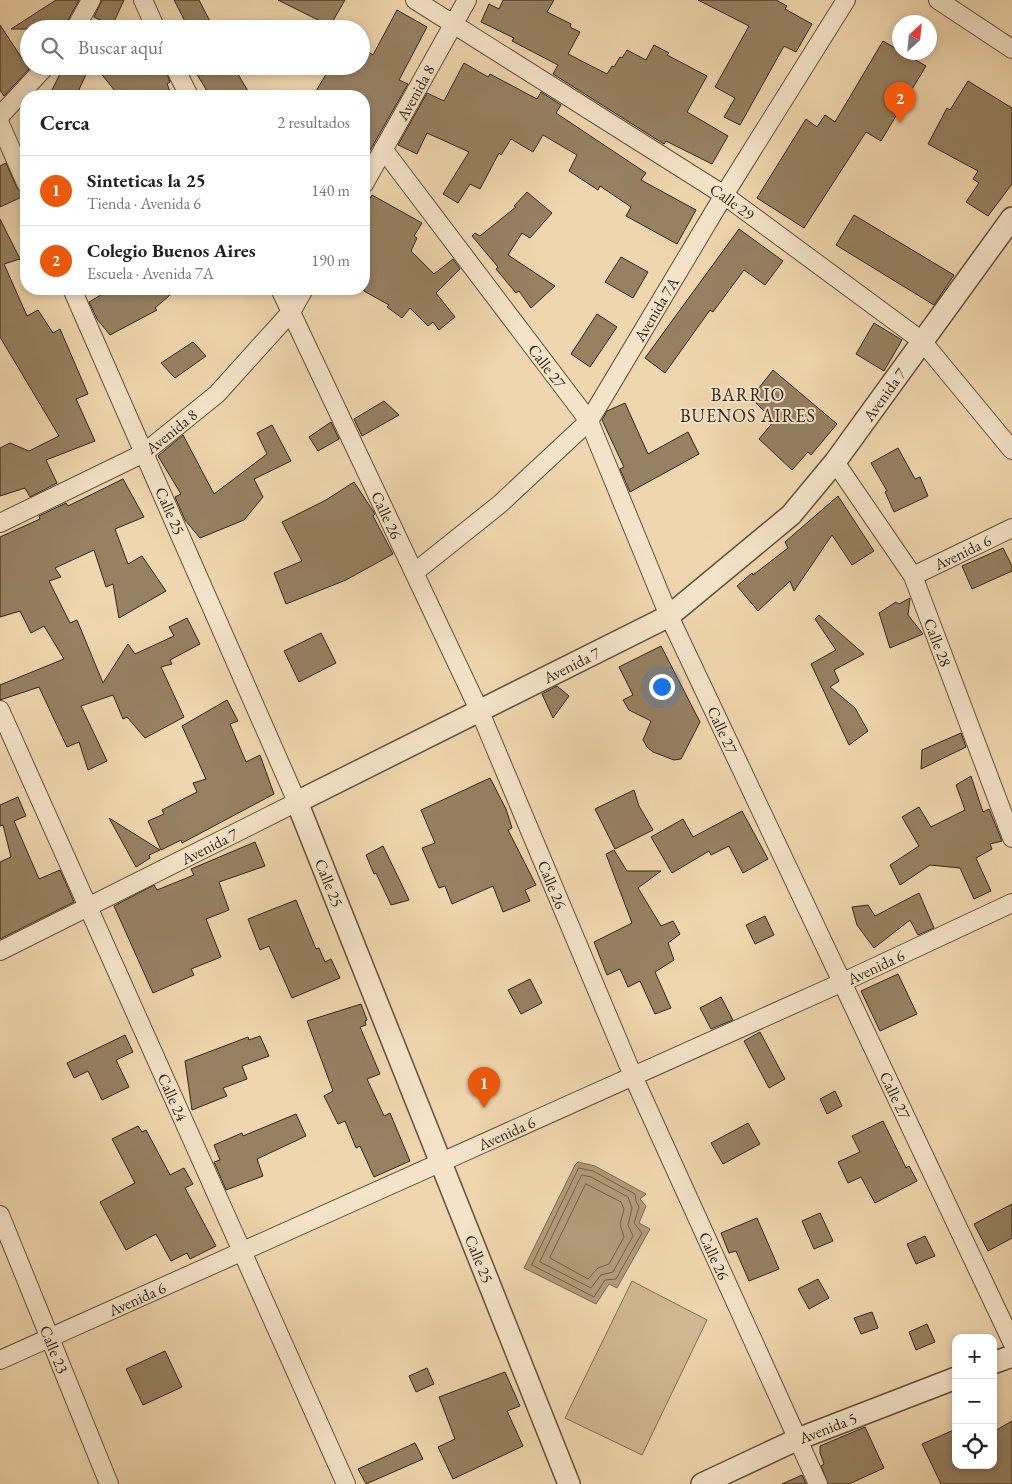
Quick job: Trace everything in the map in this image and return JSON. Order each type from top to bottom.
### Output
[{"type":"street","points":[[80,20],[92,0]]},
{"type":"street","points":[[143,0],[152,20]]},
{"type":"street","name":"Calle 29","points":[[415,0],[724,195],[922,341],[1012,450]]},
{"type":"street","name":"Avenida 8","points":[[370,173],[467,0]]},
{"type":"street","name":"Avenida 7A","points":[[415,572],[500,504],[590,421],[724,195],[846,0]]},
{"type":"street","points":[[938,0],[1012,49]]},
{"type":"street","points":[[24,90],[38,75]]},
{"type":"street","points":[[178,75],[186,90]]},
{"type":"street","points":[[0,116],[20,94]]},
{"type":"street","points":[[0,124],[20,170]]},
{"type":"street","name":"Calle 27","points":[[383,149],[590,421],[669,616],[1012,1342]]},
{"type":"street","name":"Avenida 7","points":[[0,951],[669,616],[792,515],[835,462],[1012,218]]},
{"type":"street","name":"Calle 25","points":[[75,295],[297,802],[569,1484]]},
{"type":"street","name":"Calle 26","points":[[283,295],[480,712],[633,1076],[818,1484]]},
{"type":"street","name":"Avenida 8","points":[[0,523],[144,453],[217,394],[291,312],[301,295]]},
{"type":"street","name":"Calle 28","points":[[835,462],[913,576],[1012,838]]},
{"type":"street","name":"Avenida 6","points":[[913,576],[1012,528]]},
{"type":"street","name":"Calle 24","points":[[0,710],[346,1484]]},
{"type":"street","name":"Avenida 6","points":[[0,1360],[843,982],[1012,903]]},
{"type":"street","name":"Calle 23","points":[[0,1215],[109,1484]]},
{"type":"street","points":[[997,1362],[1012,1356]]},
{"type":"street","name":"Avenida 5","points":[[702,1484],[798,1439],[953,1379]]},
{"type":"shaded area","points":[[632,1281],[707,1320],[642,1455],[565,1418]]},
{"type":"water","points":[[578,1162],[595,1166],[646,1194],[640,1199],[646,1206],[639,1223],[650,1229],[617,1288],[609,1284],[596,1304],[524,1268]]},
{"type":"building","points":[[56,0],[79,0],[68,20],[25,20]]},
{"type":"building","points":[[102,0],[124,0],[115,20],[100,20],[94,17]]},
{"type":"building","points":[[174,0],[199,0],[209,20],[184,20]]},
{"type":"building","points":[[278,0],[345,0],[333,20],[318,20]]},
{"type":"building","points":[[503,0],[554,0],[547,12],[571,24],[570,27],[580,32],[568,54],[607,74],[627,50],[646,60],[654,45],[669,53],[667,55],[707,76],[687,112],[728,136],[712,164],[666,141],[664,144],[553,74],[558,65],[512,41],[514,38],[481,22],[489,4],[499,9]]},
{"type":"building","points":[[698,0],[776,0],[787,6],[785,9],[812,24],[796,52],[784,46],[740,125],[724,117],[735,98],[715,87],[749,26]]},
{"type":"building","points":[[397,10],[427,27],[399,80],[408,84],[370,150],[370,90],[317,90],[326,75],[370,75],[370,53],[373,55]]},
{"type":"building","points":[[20,23],[20,29],[11,29]]},
{"type":"building","points":[[0,25],[20,55],[20,75],[23,75],[4,96],[0,90]]},
{"type":"building","points":[[883,41],[892,46],[892,60],[916,60],[926,66],[881,141],[866,132],[804,228],[757,198],[806,119],[817,127],[825,115],[835,122]]},
{"type":"building","points":[[464,63],[488,77],[490,74],[537,99],[541,92],[561,105],[556,113],[646,173],[641,180],[696,210],[677,244],[626,216],[631,207],[600,186],[598,190],[569,171],[577,155],[543,135],[533,152],[511,139],[501,155],[499,153],[480,189],[470,184],[458,203],[443,194],[469,152],[427,133],[417,154],[398,145],[427,93],[444,101]]},
{"type":"building","points":[[60,75],[86,75],[79,90],[52,90]]},
{"type":"building","points":[[102,75],[167,75],[170,82],[167,84],[170,90],[114,90]]},
{"type":"building","points":[[197,75],[238,75],[247,90],[206,90]]},
{"type":"building","points":[[968,81],[1012,108],[1012,184],[988,216],[966,202],[979,183],[973,179],[978,171],[928,144],[947,108],[950,110]]},
{"type":"building","points":[[6,163],[17,188],[20,190],[20,198],[0,207],[0,166]]},
{"type":"building","points":[[527,192],[552,213],[530,238],[522,233],[508,255],[555,286],[531,308],[519,291],[516,293],[496,269],[498,267],[472,236],[475,233],[480,236],[516,207],[514,206]]},
{"type":"building","points":[[372,195],[422,223],[414,236],[417,238],[411,251],[434,274],[453,259],[460,269],[436,293],[455,317],[439,330],[433,322],[428,326],[410,308],[402,318],[387,307],[389,305],[370,294],[370,198]]},
{"type":"building","points":[[854,215],[954,275],[934,305],[836,245]]},
{"type":"building","points":[[0,219],[20,259],[4,264],[27,316],[38,310],[53,333],[60,329],[88,394],[76,399],[95,441],[46,460],[57,483],[30,497],[25,488],[0,496],[0,448],[10,443],[29,451],[59,436],[0,337]]},
{"type":"building","points":[[739,229],[783,261],[765,285],[744,270],[713,312],[710,310],[665,373],[645,358]]},
{"type":"building","points":[[621,257],[648,272],[633,298],[605,282]]},
{"type":"building","points":[[101,295],[170,295],[155,308],[157,310],[110,335],[97,319],[89,302]]},
{"type":"building","points":[[597,314],[617,327],[590,367],[571,354]]},
{"type":"building","points":[[874,323],[902,340],[884,371],[856,354]]},
{"type":"building","points":[[193,342],[206,356],[175,378],[161,363]]},
{"type":"building","points":[[773,370],[837,424],[811,455],[808,452],[792,470],[759,439],[774,421],[751,398]]},
{"type":"building","points":[[384,401],[399,415],[362,436],[354,419]]},
{"type":"building","points":[[625,403],[648,454],[688,432],[699,454],[630,492],[620,469],[624,467],[602,420],[607,411]]},
{"type":"building","points":[[331,422],[339,439],[318,451],[309,437]]},
{"type":"building","points":[[272,425],[291,461],[254,479],[263,497],[244,520],[200,538],[185,520],[175,497],[181,494],[158,456],[183,435],[214,494],[267,454],[257,433]]},
{"type":"building","points":[[898,448],[915,479],[920,477],[928,496],[894,512],[885,492],[887,491],[871,463]]},
{"type":"building","points":[[123,479],[144,517],[115,529],[128,564],[142,556],[166,591],[119,618],[113,584],[106,587],[94,550],[55,568],[61,577],[49,581],[70,623],[77,620],[103,683],[128,644],[135,654],[174,636],[169,627],[187,618],[200,644],[170,660],[172,664],[161,667],[184,717],[145,738],[127,717],[123,719],[113,695],[81,706],[107,761],[88,770],[79,742],[67,747],[39,687],[0,700],[0,685],[64,659],[44,626],[31,633],[20,611],[0,617],[0,537],[40,519],[39,516],[66,503],[68,506]]},
{"type":"building","points":[[354,482],[375,514],[373,516],[393,554],[346,580],[286,604],[274,573],[302,561],[282,522],[326,500]]},
{"type":"building","points":[[838,496],[874,551],[852,565],[832,535],[794,591],[790,581],[758,611],[737,586],[788,548],[785,542]]},
{"type":"building","points":[[1003,548],[1012,566],[1012,571],[972,589],[962,566]]},
{"type":"building","points":[[910,598],[908,615],[923,634],[890,648],[879,613],[896,602],[899,604]]},
{"type":"building","points":[[819,615],[864,654],[834,670],[839,681],[830,687],[855,708],[868,731],[849,745],[811,664],[836,650],[815,619]]},
{"type":"building","points":[[321,633],[336,663],[299,682],[284,651]]},
{"type":"building","points":[[661,646],[700,722],[681,759],[674,760],[653,752],[647,747],[643,740],[651,721],[629,710],[623,700],[633,695],[619,667]]},
{"type":"building","points":[[557,686],[569,696],[553,718],[542,694]]},
{"type":"building","points":[[227,700],[238,721],[230,724],[246,762],[260,755],[274,794],[182,843],[181,840],[161,850],[148,821],[164,814],[162,810],[197,792],[193,783],[206,779],[182,726]]},
{"type":"building","points":[[961,733],[966,747],[921,769],[922,750]]},
{"type":"building","points":[[971,776],[983,812],[989,809],[1002,841],[990,844],[992,849],[976,858],[991,891],[974,899],[960,868],[930,865],[900,885],[890,865],[919,846],[902,817],[919,807],[931,827],[965,810],[956,785]]},
{"type":"building","points":[[490,778],[506,809],[512,828],[508,830],[536,885],[525,890],[530,901],[503,912],[493,886],[452,904],[445,886],[439,888],[422,848],[435,843],[421,810]]},
{"type":"building","points":[[634,790],[639,806],[653,830],[615,849],[595,809]]},
{"type":"building","points":[[18,797],[26,816],[14,821],[39,879],[60,870],[74,902],[0,939],[0,862],[11,857],[3,825],[0,826],[0,805]]},
{"type":"building","points":[[742,811],[768,859],[743,873],[729,846],[711,855],[709,851],[672,873],[651,837],[683,819],[693,837]]},
{"type":"building","points":[[109,818],[160,850],[149,855],[150,858],[136,867]]},
{"type":"building","points":[[255,842],[265,866],[219,882],[229,910],[206,919],[221,957],[191,969],[194,975],[153,993],[114,906],[154,885],[157,890],[194,875],[191,869]]},
{"type":"building","points":[[383,846],[409,900],[391,905],[376,873],[374,874],[366,855]]},
{"type":"building","points":[[614,850],[627,871],[661,871],[638,888],[661,926],[673,921],[680,934],[668,943],[674,960],[655,972],[671,1008],[655,1014],[640,981],[628,987],[620,969],[607,975],[594,942],[632,923],[606,854]]},
{"type":"building","points":[[919,893],[934,928],[918,935],[910,920],[874,948],[857,925],[852,907],[868,905],[875,916]]},
{"type":"building","points":[[296,900],[316,949],[319,948],[325,962],[331,959],[340,978],[292,998],[269,946],[260,950],[248,919]]},
{"type":"building","points":[[765,916],[774,935],[755,944],[746,925]]},
{"type":"building","points":[[898,974],[917,1014],[880,1031],[861,991]]},
{"type":"building","points":[[530,979],[542,1003],[521,1014],[508,990]]},
{"type":"building","points":[[721,997],[733,1020],[711,1029],[700,1008]]},
{"type":"building","points":[[361,1004],[367,1020],[365,1021],[366,1025],[360,1027],[380,1074],[367,1079],[384,1116],[390,1113],[410,1161],[374,1177],[360,1146],[356,1148],[345,1121],[338,1124],[324,1096],[333,1091],[307,1021]]},
{"type":"building","points":[[760,1032],[785,1079],[769,1088],[744,1041]]},
{"type":"building","points":[[125,1035],[133,1052],[116,1060],[129,1087],[102,1100],[88,1071],[74,1078],[67,1063]]},
{"type":"building","points":[[260,1036],[269,1056],[242,1066],[247,1079],[223,1088],[227,1096],[192,1110],[185,1061],[248,1037],[249,1040]]},
{"type":"building","points":[[835,1091],[842,1106],[827,1114],[820,1099]]},
{"type":"building","points":[[296,1114],[306,1136],[257,1159],[263,1176],[226,1190],[214,1162],[220,1160],[214,1145],[242,1133],[243,1136]]},
{"type":"building","points":[[883,1121],[906,1168],[909,1166],[917,1181],[875,1203],[861,1177],[848,1183],[838,1162],[860,1152],[852,1136]]},
{"type":"building","points":[[748,1123],[760,1144],[723,1164],[711,1143]]},
{"type":"building","points":[[138,1126],[142,1132],[146,1130],[170,1175],[184,1168],[193,1184],[185,1188],[216,1246],[190,1259],[187,1253],[171,1261],[156,1234],[126,1250],[100,1202],[135,1183],[112,1139]]},
{"type":"building","points":[[1012,1204],[1012,1238],[988,1251],[974,1224]]},
{"type":"building","points":[[820,1213],[833,1241],[814,1249],[802,1221]]},
{"type":"building","points":[[757,1218],[779,1269],[749,1281],[736,1251],[729,1253],[721,1233]]},
{"type":"building","points":[[925,1236],[935,1256],[916,1264],[907,1244]]},
{"type":"building","points":[[818,1279],[829,1298],[809,1309],[798,1289]]},
{"type":"building","points":[[872,1312],[878,1328],[861,1334],[854,1318]]},
{"type":"building","points":[[927,1324],[935,1342],[916,1350],[909,1332]]},
{"type":"building","points":[[165,1351],[182,1387],[143,1405],[126,1369]]},
{"type":"building","points":[[427,1368],[434,1384],[416,1392],[409,1376]]},
{"type":"building","points":[[505,1372],[520,1406],[507,1411],[523,1446],[453,1479],[438,1447],[455,1439],[439,1397]]},
{"type":"building","points":[[1012,1421],[1012,1484],[941,1484],[922,1444],[952,1431],[952,1469],[997,1469],[997,1430]]},
{"type":"building","points":[[865,1427],[884,1468],[849,1484],[828,1484],[821,1466],[824,1464],[820,1453],[820,1446]]},
{"type":"building","points":[[415,1443],[423,1459],[366,1484],[358,1469]]},
{"type":"building","points":[[802,1475],[806,1484],[782,1484]]},
{"type":"place","name":"Colegio Buenos Aires","points":[[900,123]]},
{"type":"place","name":"Sinteticas la 25","points":[[484,1108]]},
{"type":"district","name":"BARRIO BUENOS AIRES","points":[[748,404]]}]
